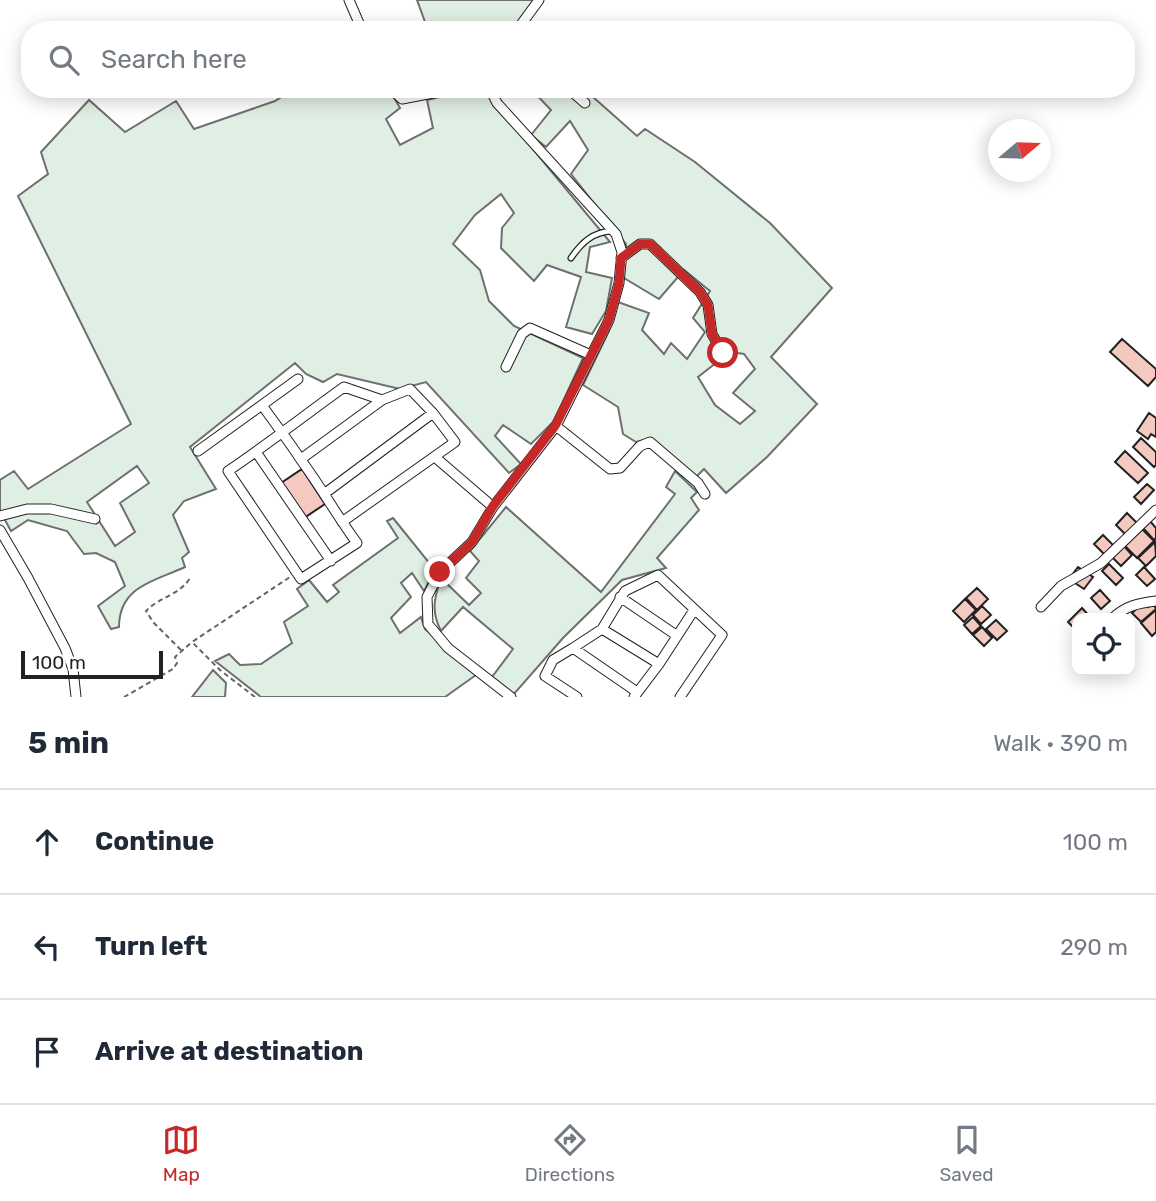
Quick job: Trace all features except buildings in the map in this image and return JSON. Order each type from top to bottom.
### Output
[{"type":"street","points":[[349,0],[358,21]]},
{"type":"street","points":[[524,21],[539,0]]},
{"type":"street","points":[[494,98],[613,231],[622,252],[619,283],[609,320],[555,426],[493,506],[472,542],[440,572],[428,597],[428,624],[448,648],[511,697]]},
{"type":"street","points":[[579,98],[585,103]]},
{"type":"street","points":[[621,258],[640,244],[650,244],[700,292],[708,305],[712,334],[723,353]]},
{"type":"street","points":[[506,367],[522,334],[530,328],[591,355]]},
{"type":"street","points":[[198,451],[298,379]]},
{"type":"street","points":[[262,405],[281,433],[301,458],[357,543],[301,579],[228,471],[257,452],[281,433],[344,387],[382,400]]},
{"type":"street","points":[[301,458],[382,400],[410,389],[455,442],[342,522]]},
{"type":"street","points":[[324,494],[433,413]]},
{"type":"street","points":[[555,426],[610,469],[620,468],[640,446],[650,442],[698,482],[705,494]]},
{"type":"street","points":[[257,452],[331,561]]},
{"type":"street","points":[[436,458],[493,506]]},
{"type":"street","points":[[0,516],[27,509],[39,509],[95,519]]},
{"type":"street","points":[[1041,607],[1061,586],[1101,563],[1156,510]]},
{"type":"street","points":[[0,530],[65,648],[73,670],[74,696]]},
{"type":"street","points":[[577,697],[545,676],[553,660],[602,629],[625,592],[658,575],[722,635],[680,697]]},
{"type":"street","points":[[620,597],[676,635]]},
{"type":"street","points":[[1118,613],[1142,602],[1156,601]]},
{"type":"street","points":[[573,649],[635,694],[659,664],[694,610]]},
{"type":"street","points":[[602,629],[659,664]]},
{"type":"lane","points":[[571,258],[591,236],[599,232],[613,231]]},
{"type":"path","points":[[124,697],[173,669],[177,663],[175,657],[181,650],[296,573]]},
{"type":"path","points":[[181,650],[153,622],[146,611],[176,592],[190,578]]},
{"type":"path","points":[[192,642],[220,670],[255,697]]},
{"type":"green space","points":[[417,0],[534,0],[519,21],[425,21]]},
{"type":"green space","points":[[280,98],[394,98],[400,108],[386,119],[400,145],[433,128],[427,100],[490,98],[610,242],[590,247],[586,272],[612,278],[606,311],[592,334],[566,327],[581,277],[547,265],[534,281],[501,248],[502,228],[514,213],[501,194],[475,215],[453,244],[480,270],[489,301],[514,326],[583,358],[554,421],[531,444],[503,425],[495,436],[521,464],[509,473],[426,382],[400,389],[337,374],[323,382],[306,374],[295,363],[190,447],[216,489],[184,501],[173,515],[189,552],[182,558],[185,567],[151,581],[132,594],[125,602],[119,627],[111,629],[98,606],[125,586],[115,562],[96,553],[84,554],[67,531],[28,520],[11,531],[0,511],[0,480],[14,471],[28,489],[131,424],[18,196],[48,174],[41,152],[89,100],[125,132],[176,101],[194,129]],"holes":[[[137,466],[149,483],[120,503],[135,532],[115,546],[87,502]]]},
{"type":"green space","points":[[540,98],[594,98],[637,136],[645,129],[695,162],[770,223],[832,288],[771,357],[817,404],[767,457],[726,493],[704,469],[695,478],[647,439],[636,442],[623,434],[618,407],[583,385],[609,331],[618,302],[649,313],[642,330],[664,354],[671,343],[687,359],[705,332],[693,318],[710,291],[684,270],[659,299],[624,278],[626,244],[571,174],[588,150],[570,121],[546,147],[531,135],[551,110]],"holes":[[[730,352],[744,354],[755,369],[733,393],[755,411],[740,424],[715,405],[698,377]]]},
{"type":"green space","points":[[675,471],[697,492],[691,498],[699,510],[657,558],[666,568],[622,580],[563,638],[514,694],[492,677],[513,649],[463,607],[441,631],[435,605],[441,578],[469,605],[481,593],[466,578],[479,561],[470,551],[506,507],[601,592],[675,494],[666,487]]},
{"type":"green space","points":[[393,518],[435,570],[424,591],[412,573],[401,583],[411,597],[391,618],[400,633],[421,617],[425,629],[476,675],[445,697],[261,697],[215,661],[229,654],[240,665],[261,664],[292,643],[284,622],[308,606],[297,589],[309,580],[327,602],[339,592],[333,585],[398,538],[387,521]]},
{"type":"green space","points":[[213,670],[226,683],[225,697],[192,697]]},
{"type":"route","points":[[440,572],[472,542],[493,506],[555,426],[609,320],[619,283],[621,258],[640,244],[650,244],[700,292],[708,305],[712,334],[723,353]]}]
